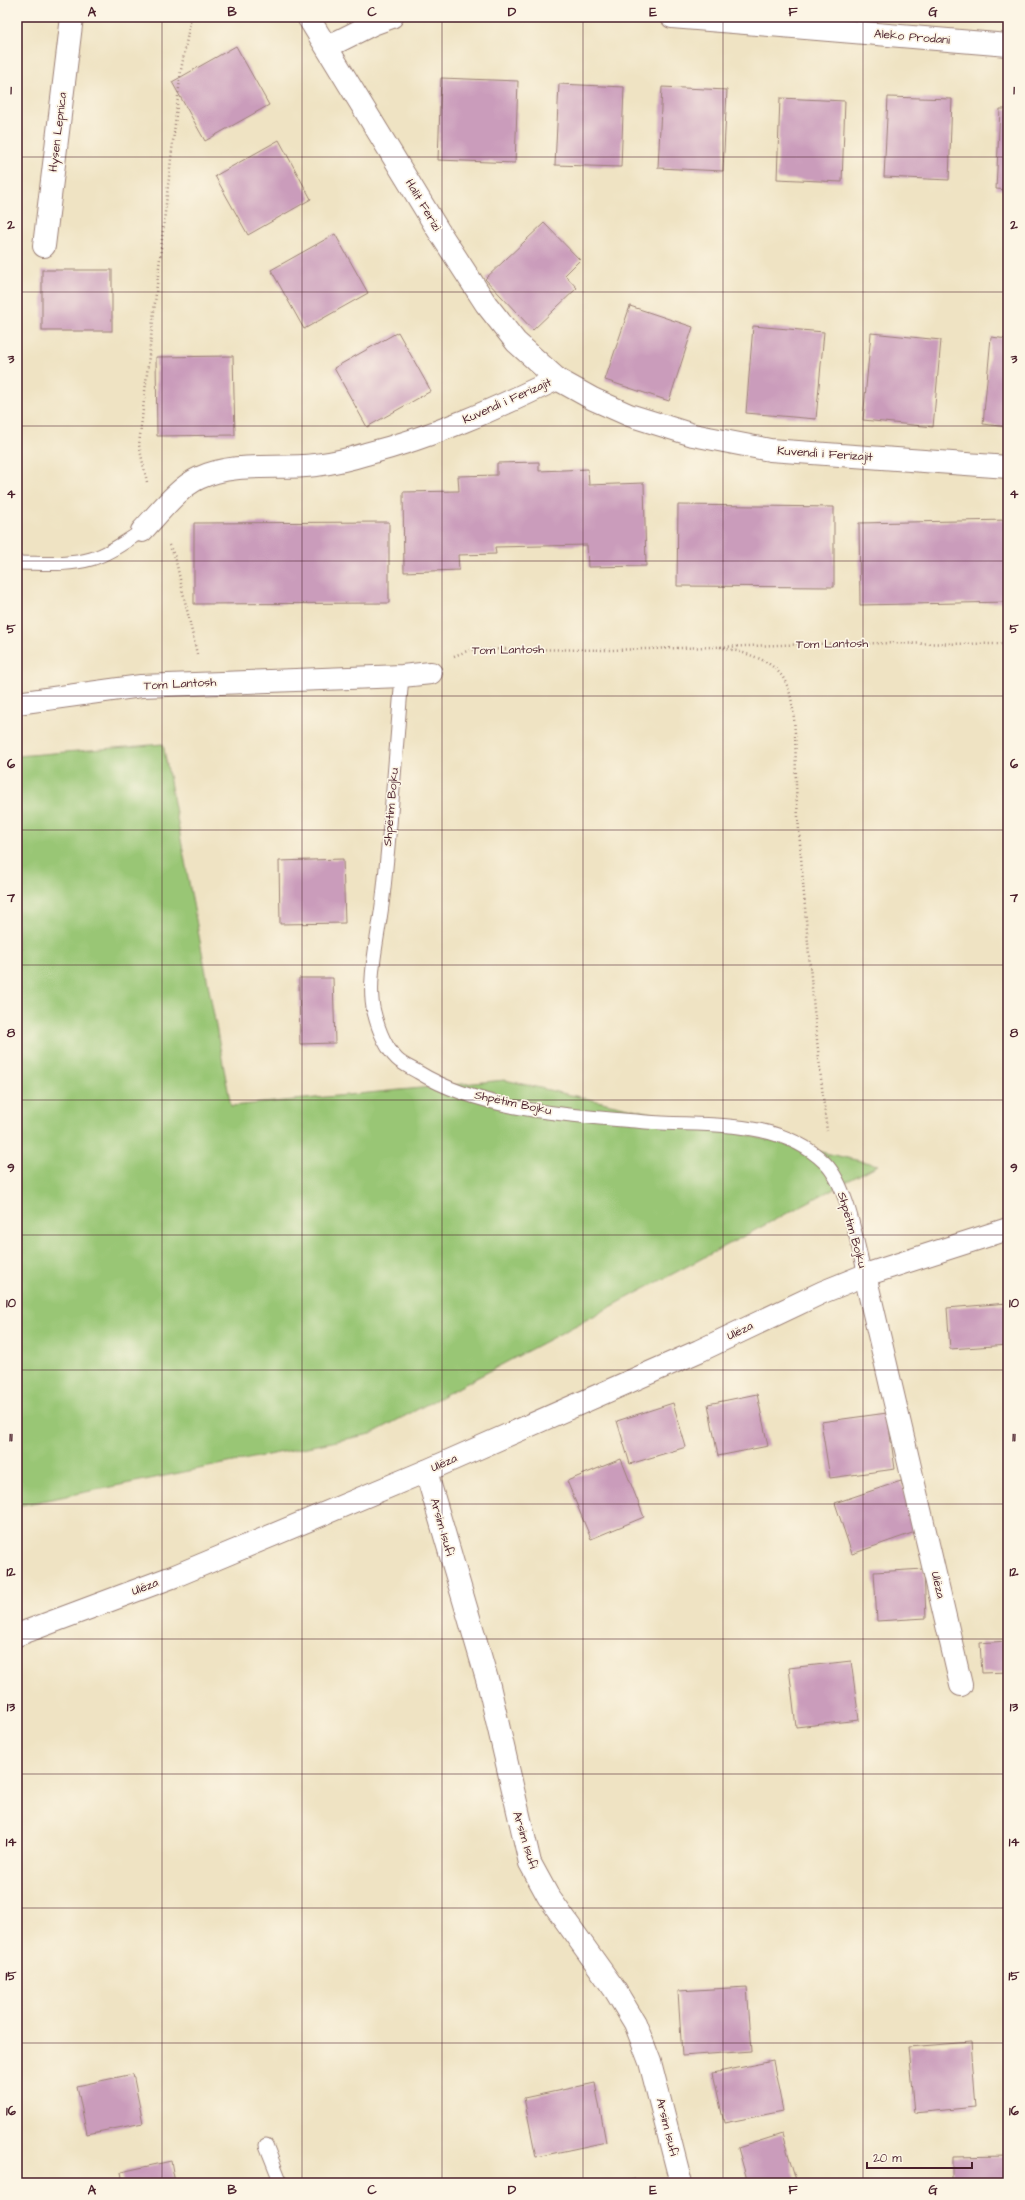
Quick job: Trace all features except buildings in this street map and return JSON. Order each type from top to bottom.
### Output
[{"type":"street","name":"Hysen Lepnica","points":[[44,246],[72,17]]},
{"type":"street","name":"Halit Ferizi","points":[[308,17],[438,230],[486,304],[516,342],[557,379]]},
{"type":"street","points":[[326,47],[373,24],[392,17]]},
{"type":"street","name":"Aleko Prodani","points":[[672,17],[1008,45]]},
{"type":"street","name":"Kuvendi i Ferizajit","points":[[148,524],[176,496],[198,478],[221,471],[241,468],[316,465],[365,455],[417,440],[490,412],[557,379],[593,399],[630,415],[693,435],[770,450],[1008,467]]},
{"type":"street","name":"Tom Lantosh","points":[[17,703],[141,686],[203,682],[402,676],[431,673]]},
{"type":"street","name":"Ulëza","points":[[17,1635],[175,1576],[426,1471],[699,1351],[776,1313],[865,1275],[1008,1229]]},
{"type":"street","name":"Ulëza","points":[[865,1275],[961,1685]]},
{"type":"street","name":"Arsim Isufi","points":[[426,1471],[489,1686],[530,1863],[548,1896],[615,1990],[635,2023],[650,2062],[681,2183]]},
{"type":"lane","points":[[17,563],[67,563],[90,559],[110,551],[148,524]]},
{"type":"lane","name":"Shpëtim Bojku","points":[[402,676],[383,899],[373,970],[373,1009],[382,1037],[397,1059],[430,1079],[474,1096],[536,1110],[647,1122],[739,1126],[777,1134],[805,1147],[826,1164],[842,1192],[865,1275]]},
{"type":"lane","points":[[266,2145],[281,2183]]},
{"type":"path","points":[[191,17],[181,70],[139,445],[148,524],[175,557],[203,682]]},
{"type":"path","name":"Tom Lantosh","points":[[431,673],[448,658],[470,650],[612,650],[848,643],[1008,644]]},
{"type":"path","points":[[720,647],[754,655],[773,666],[786,682],[793,705],[795,774],[805,917],[827,1133]]},
{"type":"green space","points":[[163,744],[231,1106],[505,1080],[878,1165],[371,1434],[17,1506],[17,756]]}]
